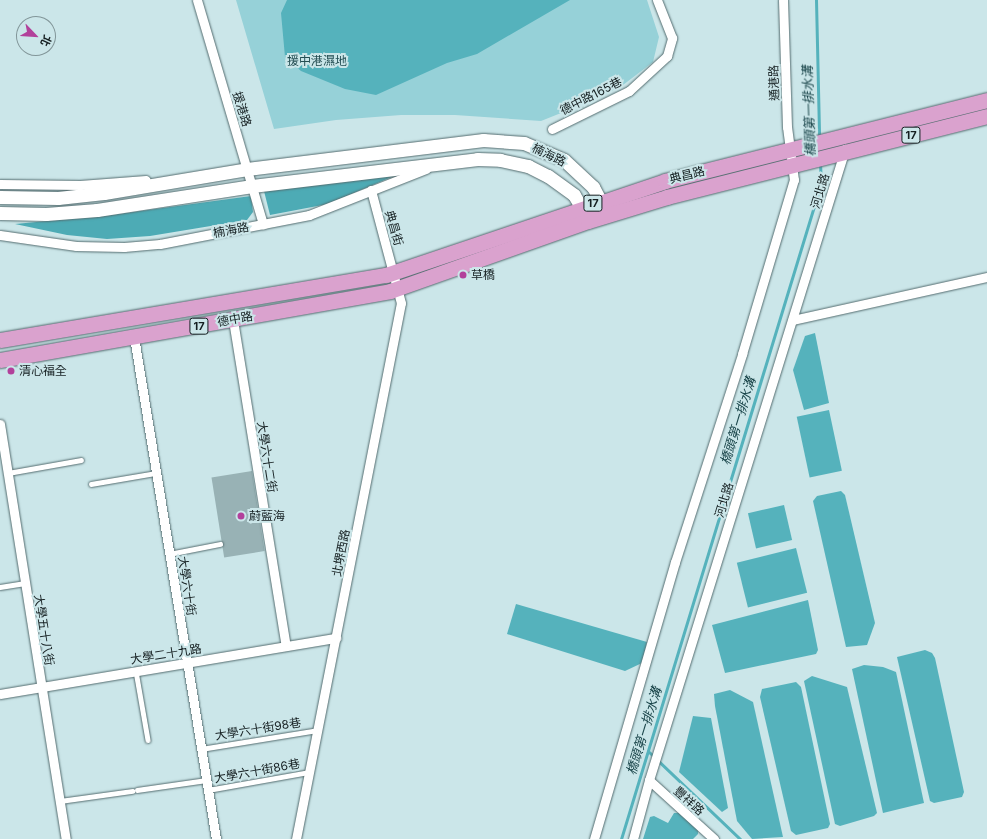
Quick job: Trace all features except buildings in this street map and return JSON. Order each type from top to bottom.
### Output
[{"type":"main road","name":"典昌路","points":[[394,272],[665,180],[793,150],[987,100]]},
{"type":"main road","name":"典昌路","points":[[398,289],[607,215],[840,153],[987,116]]},
{"type":"main road","name":"德中路","points":[[0,340],[394,272]]},
{"type":"main road","name":"德中路","points":[[0,360],[233,320],[398,289]]},
{"type":"street","name":"援港路","points":[[197,0],[263,224]]},
{"type":"street","name":"德中路165巷","points":[[552,129],[629,91],[667,56],[672,38],[657,0]]},
{"type":"street","name":"通港路","points":[[594,839],[675,562],[745,346],[794,180],[795,165],[783,0]]},
{"type":"street","name":"河北路","points":[[633,839],[650,777],[793,320],[840,153],[840,137]]},
{"type":"street","name":"楠海路","points":[[0,197],[58,198],[97,194],[247,169],[419,146],[483,140],[510,140],[539,147],[564,160],[579,172],[602,201],[607,215]]},
{"type":"street","name":"楠海路","points":[[0,235],[76,246],[124,247],[160,244],[309,215],[371,190],[454,160]]},
{"type":"street","name":"楠海路","points":[[0,213],[46,214],[97,210],[252,186],[454,160],[500,160],[528,166],[564,185],[582,207],[588,221]]},
{"type":"street","name":"楠海路","points":[[0,184],[88,185],[227,172]]},
{"type":"street","name":"典昌街","points":[[371,190],[394,272]]},
{"type":"street","name":"北堺西路","points":[[296,839],[402,303],[394,272]]},
{"type":"street","points":[[793,320],[987,277]]},
{"type":"street","name":"大學六十二街","points":[[233,320],[286,646]]},
{"type":"street","name":"大學六十街","points":[[134,337],[216,839]]},
{"type":"street","name":"大學五十八街","points":[[0,424],[40,686],[66,839]]},
{"type":"street","name":"大學二十九路","points":[[0,694],[40,686],[336,638]]},
{"type":"street","name":"豐祥路","points":[[650,777],[714,839]]},
{"type":"lane","points":[[8,473],[81,460]]},
{"type":"lane","points":[[91,484],[156,473]]},
{"type":"lane","points":[[170,554],[220,544]]},
{"type":"lane","points":[[0,587],[24,583]]},
{"type":"lane","points":[[136,671],[148,740]]},
{"type":"lane","name":"大學六十街98巷","points":[[201,749],[318,730]]},
{"type":"lane","name":"大學六十街86巷","points":[[208,790],[310,772]]},
{"type":"lane","points":[[60,801],[206,780]]},
{"type":"green space","name":"援中港濕地","points":[[236,0],[647,0],[659,37],[653,62],[623,85],[596,99],[541,121],[455,115],[401,115],[336,120],[274,129]]},
{"type":"shaded area","points":[[287,0],[570,0],[477,54],[447,63],[376,95],[345,89],[301,71],[285,57],[281,13]]},
{"type":"shaded area","points":[[399,172],[401,173],[328,204],[270,215],[264,191]]},
{"type":"shaded area","points":[[251,196],[253,212],[247,220],[150,236],[107,239],[67,235],[15,224],[111,215]]},
{"type":"shaded area","points":[[815,333],[829,403],[804,410],[793,370],[805,336]]},
{"type":"shaded area","points":[[829,410],[842,471],[810,478],[797,417]]},
{"type":"shaded area","points":[[841,491],[845,495],[875,623],[867,645],[846,647],[813,501],[817,496]]},
{"type":"shaded area","points":[[784,505],[792,540],[756,548],[748,513]]},
{"type":"shaded area","points":[[796,548],[807,593],[748,607],[737,563]]},
{"type":"shaded area","points":[[808,600],[818,650],[816,654],[725,673],[712,625]]},
{"type":"shaded area","points":[[516,604],[647,642],[642,663],[625,671],[507,634]]},
{"type":"shaded area","points":[[925,650],[932,653],[935,658],[964,792],[962,797],[934,803],[930,801],[897,657]]},
{"type":"shaded area","points":[[864,665],[883,667],[896,672],[924,803],[883,813],[852,669]]},
{"type":"shaded area","points":[[812,676],[847,687],[877,813],[874,816],[840,826],[835,824],[804,681]]},
{"type":"shaded area","points":[[796,682],[801,687],[830,824],[828,828],[796,835],[791,831],[760,697],[762,689]]},
{"type":"shaded area","points":[[730,690],[753,702],[783,837],[752,839],[737,821],[714,694]]},
{"type":"shaded area","points":[[693,716],[711,718],[728,808],[722,812],[679,772]]},
{"type":"shaded area","points":[[674,813],[680,813],[698,829],[698,834],[693,839],[643,839],[650,817],[654,816],[668,823]]},
{"type":"waterway","name":"橋頭第一排水溝","points":[[816,0],[819,137]]},
{"type":"waterway","name":"橋頭第一排水溝","points":[[621,839],[821,183],[820,162]]},
{"type":"waterway","points":[[649,752],[740,839]]},
{"type":"place","name":"草橋","points":[[463,275]]},
{"type":"place","name":"清心福全","points":[[11,371]]},
{"type":"place","name":"蔚藍海","points":[[241,516]]}]
